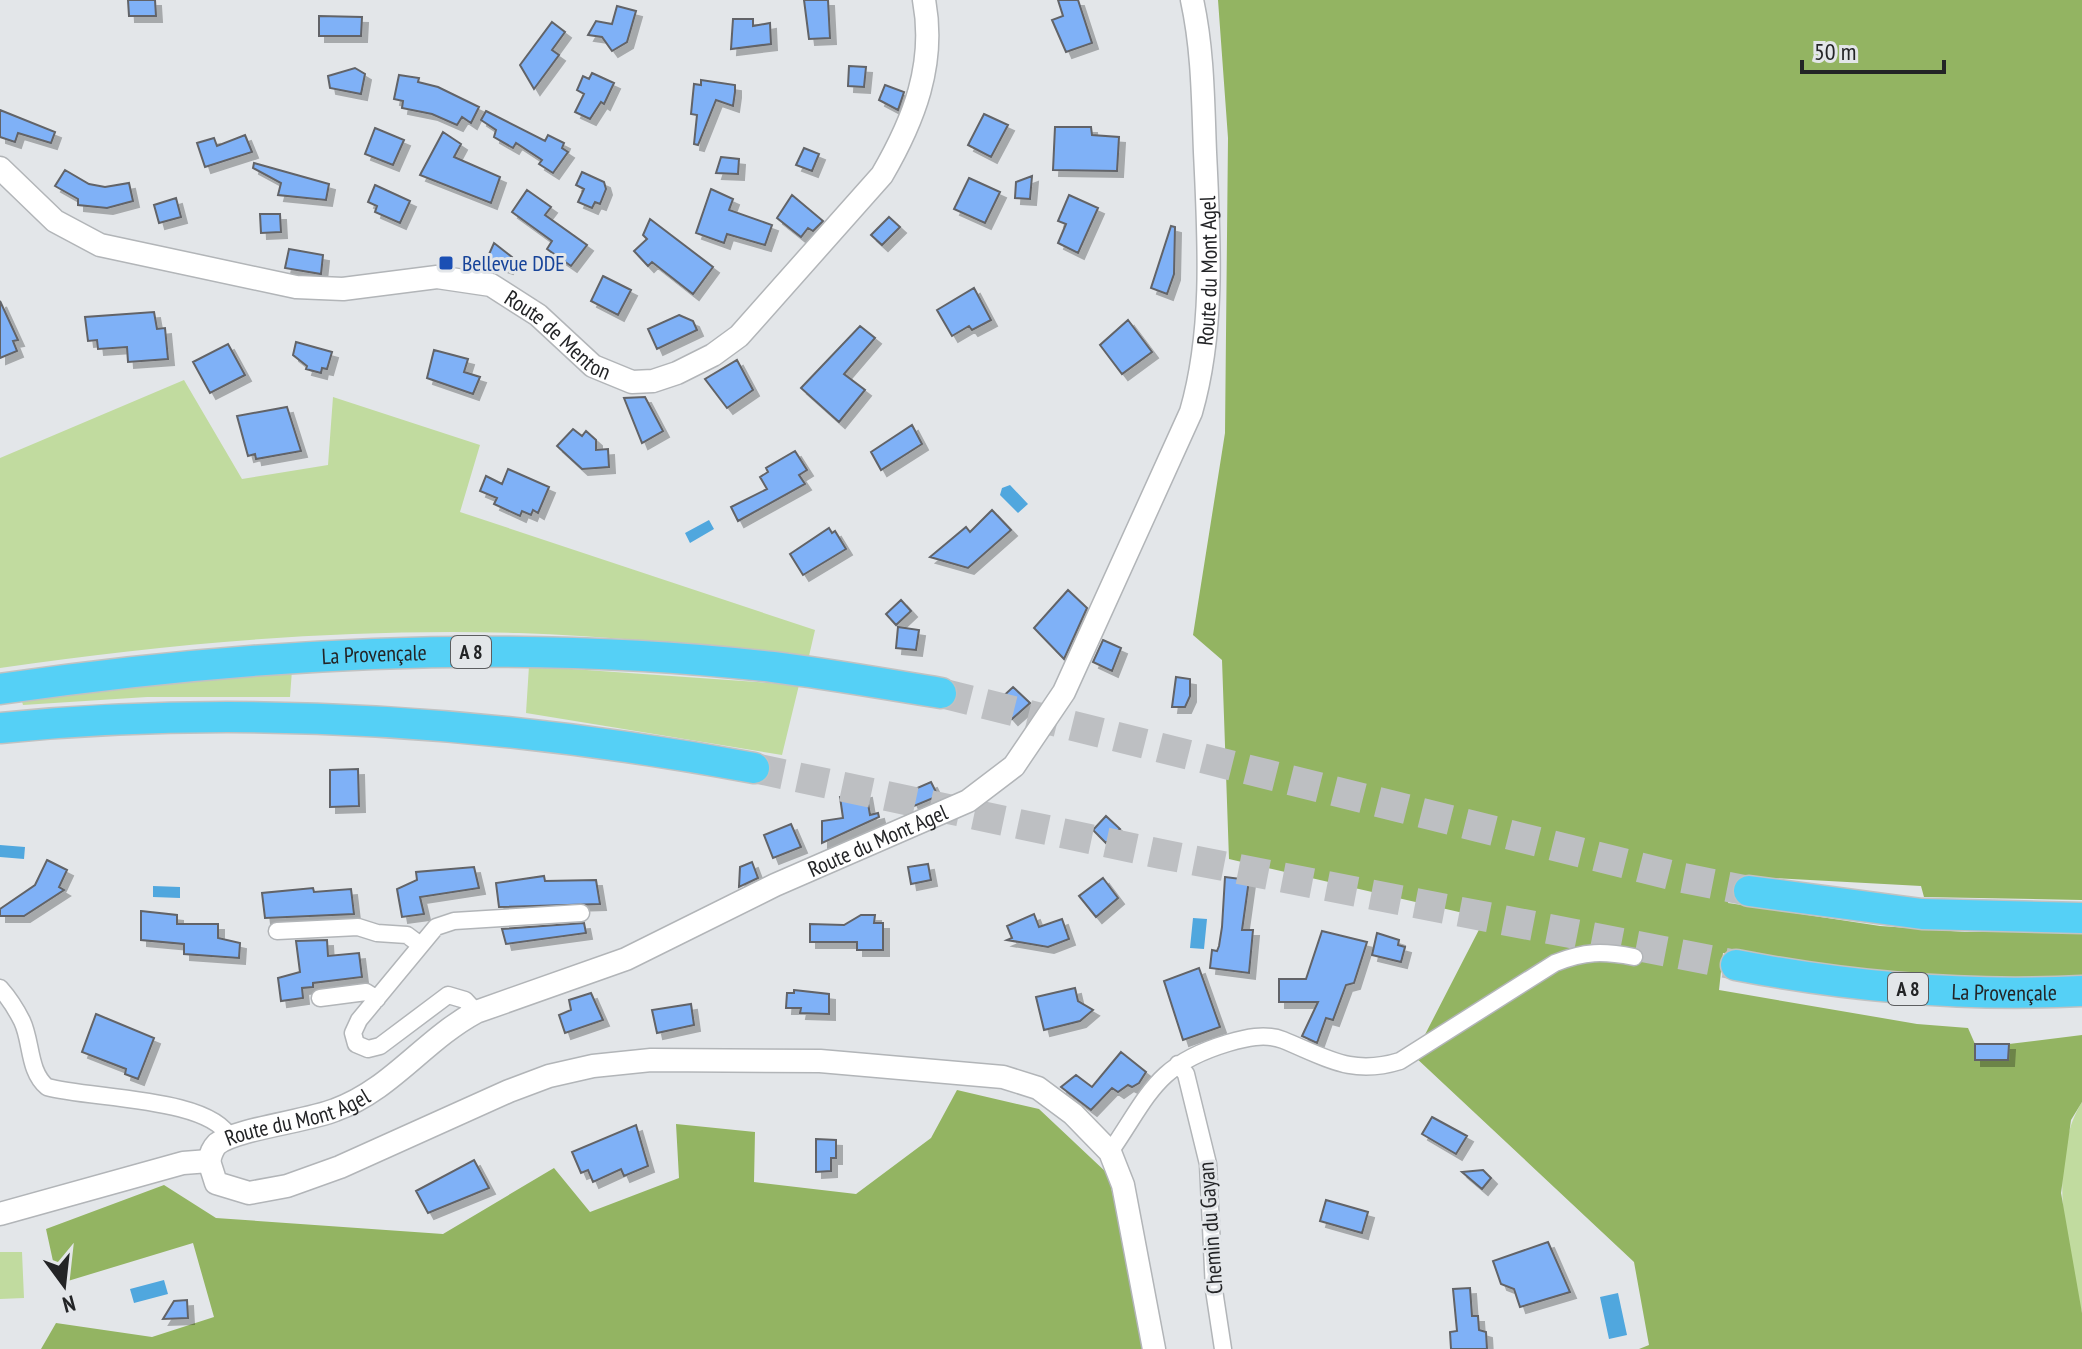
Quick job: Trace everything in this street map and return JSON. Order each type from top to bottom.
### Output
[{"type":"highway","name":"La Provençale","points":[[0,689],[222,662],[336,654],[482,652],[589,654],[773,667],[941,693]]},
{"type":"highway","points":[[0,728],[173,715],[353,719],[567,737],[754,768]]},
{"type":"highway","points":[[1749,891],[1922,914],[2011,919],[2082,918]]},
{"type":"highway","name":"La Provençale","points":[[1736,965],[1799,977],[1896,988],[1982,994],[2082,991]]},
{"type":"highway","points":[[1896,988],[1975,1010],[2082,1011]]},
{"type":"street","name":"Route de Menton","points":[[0,168],[55,221],[100,245],[296,287],[343,289],[437,277],[491,285],[538,315],[593,366],[632,382],[653,381],[713,355],[739,336],[882,175],[899,146],[921,90],[928,51],[924,0]]},
{"type":"street","name":"Route du Mont Agel","points":[[0,1214],[183,1163],[209,1161],[218,1143],[230,1138],[294,1123],[368,1097],[455,1023],[476,1012],[626,959],[775,885],[968,801],[1014,766],[1064,692],[1191,412],[1198,385],[1208,272],[1208,219],[1202,76],[1192,0]]},
{"type":"street","points":[[476,1012],[465,1000],[448,995],[380,1046],[368,1049],[356,1044],[353,1033],[377,999],[414,958],[419,944],[436,927],[454,921],[581,913]]},
{"type":"street","points":[[277,931],[358,927],[377,933],[407,935],[419,944]]},
{"type":"street","points":[[1110,1152],[1141,1099],[1178,1064],[1197,1053],[1250,1037],[1278,1038],[1346,1066],[1374,1069],[1400,1061],[1555,963],[1582,952],[1599,950],[1634,957]]},
{"type":"street","points":[[0,988],[22,1022],[33,1064],[40,1081],[47,1087],[199,1114],[225,1127],[230,1138]]},
{"type":"street","points":[[320,998],[366,992],[377,999]]},
{"type":"street","points":[[209,1161],[216,1183],[249,1193],[268,1191],[340,1167],[549,1076],[593,1066],[651,1060],[820,1061],[1003,1077],[1038,1088],[1073,1114],[1110,1152],[1123,1185],[1154,1349]]},
{"type":"street","name":"Chemin du Gayan","points":[[1178,1064],[1186,1074],[1208,1164],[1214,1290],[1223,1349]]},
{"type":"green space","points":[[1218,0],[2082,0],[2082,900],[1924,897],[1921,886],[1734,876],[1728,903],[1880,926],[1965,932],[2082,931],[2082,975],[1947,977],[1857,970],[1723,953],[1719,990],[1917,1024],[1968,1028],[1975,1044],[1976,1060],[2008,1060],[2009,1044],[2082,1035],[2082,1102],[2071,1120],[2061,1193],[2082,1313],[2082,1349],[1639,1349],[1649,1345],[1634,1262],[1414,1056],[1485,918],[1229,859],[1222,660],[1193,635],[1225,433],[1228,138]]},
{"type":"green space","points":[[184,380],[242,479],[328,465],[333,397],[480,445],[460,512],[815,630],[809,656],[555,634],[454,632],[258,639],[129,651],[0,668],[0,458]]},
{"type":"green space","points":[[529,666],[799,685],[782,755],[526,713]]},
{"type":"green space","points":[[292,670],[290,697],[147,697],[23,705],[21,698]]},
{"type":"green space","points":[[957,1090],[1039,1109],[1108,1174],[1148,1349],[41,1349],[56,1323],[152,1337],[214,1317],[193,1243],[58,1284],[46,1229],[164,1185],[216,1218],[443,1234],[554,1168],[590,1212],[679,1178],[676,1124],[755,1132],[754,1182],[856,1194],[931,1138]]},
{"type":"green space","points":[[2082,1102],[2082,1313],[2070,1262],[2062,1177],[2071,1125]]},
{"type":"green space","points":[[0,1252],[22,1252],[24,1298],[0,1299]]},
{"type":"water","points":[[1010,485],[1028,504],[1018,513],[1000,495],[1002,488]]},
{"type":"water","points":[[709,520],[714,529],[690,543],[685,533]]},
{"type":"water","points":[[0,845],[25,847],[24,859],[0,857]]},
{"type":"water","points":[[153,886],[180,887],[180,898],[153,897]]},
{"type":"water","points":[[1193,918],[1207,919],[1204,949],[1190,948]]},
{"type":"water","points":[[164,1280],[168,1294],[134,1303],[130,1289]]},
{"type":"water","points":[[1618,1293],[1627,1335],[1609,1339],[1600,1297]]},
{"type":"building","points":[[128,0],[155,0],[156,16],[129,16]]},
{"type":"building","points":[[804,0],[828,0],[830,38],[809,39]]},
{"type":"building","points":[[1058,0],[1078,0],[1092,43],[1066,52],[1052,20],[1063,16]]},
{"type":"building","points":[[617,6],[636,11],[627,42],[612,51],[602,37],[588,35],[596,21],[612,24]]},
{"type":"building","points":[[319,16],[362,17],[361,36],[319,36]]},
{"type":"building","points":[[733,19],[753,19],[753,26],[770,23],[771,44],[731,49]]},
{"type":"building","points":[[552,22],[565,32],[552,50],[559,55],[534,89],[520,65]]},
{"type":"building","points":[[849,66],[866,67],[864,87],[848,86]]},
{"type":"building","points":[[355,68],[365,74],[361,94],[330,88],[328,76]]},
{"type":"building","points":[[592,73],[614,83],[604,104],[601,102],[590,119],[575,112],[584,94],[577,90],[583,76],[589,79]]},
{"type":"building","points":[[399,75],[419,78],[418,82],[438,87],[479,107],[471,123],[462,117],[457,125],[432,114],[402,108],[403,101],[394,99]]},
{"type":"building","points":[[701,80],[735,85],[735,92],[733,106],[716,100],[698,145],[694,144],[697,115],[691,114],[694,84],[701,85]]},
{"type":"building","points":[[885,85],[904,92],[898,110],[879,100]]},
{"type":"building","points":[[0,110],[55,132],[51,143],[18,133],[15,142],[0,137]]},
{"type":"building","points":[[486,111],[545,141],[548,135],[564,143],[562,148],[568,152],[553,173],[539,164],[542,160],[516,143],[513,148],[494,137],[496,130],[481,120]]},
{"type":"building","points":[[984,114],[1008,125],[991,157],[968,145]]},
{"type":"building","points":[[1055,127],[1091,127],[1092,135],[1119,137],[1117,171],[1053,170]]},
{"type":"building","points":[[375,128],[404,140],[393,165],[365,154]]},
{"type":"building","points":[[443,132],[461,144],[454,157],[500,177],[491,203],[420,175]]},
{"type":"building","points":[[245,135],[252,152],[205,167],[197,143],[214,138],[217,146]]},
{"type":"building","points":[[804,148],[819,154],[812,171],[796,165]]},
{"type":"building","points":[[721,157],[739,159],[738,174],[716,173]]},
{"type":"building","points":[[254,163],[329,184],[326,200],[278,195],[281,183],[253,168]]},
{"type":"building","points":[[65,170],[89,184],[105,187],[129,183],[133,201],[107,208],[78,205],[78,199],[55,186]]},
{"type":"building","points":[[582,172],[604,182],[606,189],[600,204],[595,202],[592,208],[578,202],[584,189],[576,185]]},
{"type":"building","points":[[1032,176],[1030,199],[1015,198],[1016,182]]},
{"type":"building","points":[[969,178],[1000,192],[985,223],[954,209]]},
{"type":"building","points":[[375,185],[410,201],[400,223],[375,212],[377,206],[368,202]]},
{"type":"building","points":[[711,189],[733,199],[729,210],[772,225],[765,245],[727,234],[724,243],[696,233]]},
{"type":"building","points":[[527,190],[551,207],[545,215],[587,245],[571,266],[547,249],[552,241],[512,212]]},
{"type":"building","points":[[792,195],[823,221],[813,231],[808,228],[801,237],[777,218]]},
{"type":"building","points":[[1069,195],[1098,208],[1078,253],[1058,243],[1066,224],[1058,221]]},
{"type":"building","points":[[176,198],[181,217],[159,223],[154,205]]},
{"type":"building","points":[[260,214],[280,214],[281,232],[261,233]]},
{"type":"building","points":[[889,217],[900,227],[882,245],[871,235]]},
{"type":"building","points":[[650,219],[713,267],[693,294],[652,262],[648,266],[634,251],[647,239],[643,235]]},
{"type":"building","points":[[1171,226],[1175,227],[1174,274],[1167,294],[1151,288]]},
{"type":"building","points":[[494,243],[512,257],[507,268],[486,261]]},
{"type":"building","points":[[289,249],[323,255],[321,274],[285,268]]},
{"type":"building","points":[[603,276],[631,290],[618,315],[591,301]]},
{"type":"building","points":[[974,288],[991,320],[972,330],[969,326],[952,336],[937,310]]},
{"type":"building","points":[[0,301],[18,340],[13,341],[17,351],[0,358]]},
{"type":"building","points":[[154,312],[157,329],[165,328],[168,359],[128,362],[127,347],[98,349],[97,340],[88,341],[85,317]]},
{"type":"building","points":[[679,315],[693,321],[697,330],[657,349],[648,329]]},
{"type":"building","points":[[1128,320],[1152,352],[1122,374],[1100,345]]},
{"type":"building","points":[[860,326],[875,338],[844,374],[865,390],[839,422],[801,388]]},
{"type":"building","points":[[296,342],[332,352],[327,369],[322,368],[321,373],[306,369],[307,366],[293,355]]},
{"type":"building","points":[[228,344],[245,375],[210,393],[193,362]]},
{"type":"building","points":[[434,350],[468,359],[464,372],[480,377],[473,394],[427,378]]},
{"type":"building","points":[[737,360],[753,390],[727,408],[705,379]]},
{"type":"building","points":[[645,397],[663,431],[642,443],[624,398]]},
{"type":"building","points":[[287,407],[301,451],[256,459],[255,454],[248,456],[237,416]]},
{"type":"building","points":[[912,425],[922,444],[881,470],[871,452]]},
{"type":"building","points":[[573,429],[582,436],[586,431],[596,440],[596,450],[608,449],[609,467],[582,469],[557,446]]},
{"type":"building","points":[[795,451],[807,470],[799,475],[805,484],[738,521],[731,507],[767,489],[760,477],[768,472],[766,468]]},
{"type":"building","points":[[508,469],[549,487],[538,513],[533,510],[531,515],[522,511],[520,516],[494,504],[497,498],[480,491],[486,476],[502,484]]},
{"type":"building","points":[[992,510],[1011,530],[968,568],[930,557],[966,527],[970,532]]},
{"type":"building","points":[[829,528],[832,533],[835,531],[846,549],[803,575],[790,554]]},
{"type":"building","points":[[1068,590],[1087,608],[1064,659],[1034,628]]},
{"type":"building","points":[[901,600],[911,611],[896,625],[886,614]]},
{"type":"building","points":[[898,627],[919,630],[916,650],[896,648]]},
{"type":"building","points":[[1103,640],[1121,648],[1112,671],[1093,662]]},
{"type":"building","points":[[1176,677],[1190,679],[1190,696],[1185,707],[1172,707]]},
{"type":"building","points":[[1013,687],[1030,703],[1012,719],[997,702]]},
{"type":"building","points":[[358,769],[359,806],[330,807],[330,770]]},
{"type":"building","points":[[931,782],[938,796],[914,806],[908,792]]},
{"type":"building","points":[[866,792],[870,815],[878,813],[879,817],[822,843],[822,821],[843,818],[840,797]]},
{"type":"building","points":[[1106,816],[1120,829],[1106,843],[1093,830]]},
{"type":"building","points":[[791,824],[801,847],[773,858],[764,835]]},
{"type":"building","points":[[47,860],[67,870],[59,887],[64,890],[24,916],[0,916],[0,909],[35,885]]},
{"type":"building","points":[[752,862],[758,878],[739,887],[740,867]]},
{"type":"building","points":[[928,864],[931,880],[911,884],[908,867]]},
{"type":"building","points":[[474,867],[479,888],[420,897],[424,914],[402,917],[397,889],[417,880],[416,872]]},
{"type":"building","points":[[544,876],[545,881],[596,880],[600,904],[499,907],[496,883]]},
{"type":"building","points":[[1225,877],[1249,880],[1242,930],[1253,930],[1249,973],[1210,968],[1212,950],[1217,951],[1219,946]]},
{"type":"building","points":[[1103,878],[1118,898],[1096,917],[1079,896]]},
{"type":"building","points":[[313,888],[314,892],[351,889],[354,914],[265,918],[262,893]]},
{"type":"building","points":[[141,911],[177,915],[177,924],[218,924],[218,938],[240,943],[239,958],[184,954],[184,944],[141,940]]},
{"type":"building","points":[[1034,914],[1039,927],[1062,919],[1069,939],[1048,947],[1007,940],[1012,938],[1007,926]]},
{"type":"building","points":[[861,915],[875,915],[874,923],[883,923],[883,950],[857,950],[857,942],[810,942],[810,924],[844,925]]},
{"type":"building","points":[[584,923],[586,933],[506,944],[502,929]]},
{"type":"building","points":[[1322,931],[1367,942],[1354,983],[1346,985],[1333,1020],[1326,1018],[1317,1043],[1302,1036],[1318,1002],[1279,1002],[1279,979],[1306,979]]},
{"type":"building","points":[[1377,933],[1399,940],[1398,945],[1405,947],[1401,962],[1372,955]]},
{"type":"building","points":[[327,940],[328,956],[359,953],[362,977],[313,983],[313,987],[302,988],[303,998],[281,1001],[278,978],[300,972],[296,941]]},
{"type":"building","points":[[1199,968],[1220,1027],[1183,1040],[1164,981]]},
{"type":"building","points":[[1075,988],[1078,1001],[1093,1010],[1080,1021],[1044,1030],[1036,997]]},
{"type":"building","points":[[794,990],[829,994],[829,1014],[800,1013],[801,1008],[786,1008],[787,993],[794,993]]},
{"type":"building","points":[[591,993],[603,1020],[565,1033],[559,1015],[571,1010],[569,1000]]},
{"type":"building","points":[[691,1004],[694,1025],[657,1033],[652,1010]]},
{"type":"building","points":[[96,1014],[154,1038],[138,1079],[125,1074],[126,1069],[82,1052]]},
{"type":"building","points":[[1975,1044],[2009,1044],[2008,1060],[1975,1060]]},
{"type":"building","points":[[1121,1052],[1146,1072],[1139,1083],[1132,1087],[1128,1085],[1118,1092],[1112,1088],[1091,1110],[1061,1087],[1076,1075],[1092,1087]]},
{"type":"building","points":[[1432,1117],[1467,1136],[1456,1154],[1422,1134]]},
{"type":"building","points":[[636,1125],[648,1166],[624,1176],[621,1169],[593,1182],[588,1170],[581,1173],[572,1152]]},
{"type":"building","points":[[816,1139],[836,1140],[836,1158],[831,1158],[831,1171],[816,1172]]},
{"type":"building","points":[[474,1160],[489,1188],[428,1213],[416,1191]]},
{"type":"building","points":[[1483,1170],[1491,1178],[1482,1189],[1462,1172]]},
{"type":"building","points":[[1326,1200],[1368,1212],[1362,1233],[1320,1221]]},
{"type":"building","points":[[1548,1242],[1570,1292],[1520,1307],[1514,1289],[1501,1284],[1493,1261]]},
{"type":"building","points":[[1470,1288],[1472,1316],[1478,1316],[1479,1330],[1486,1332],[1487,1349],[1451,1349],[1450,1332],[1457,1331],[1453,1289]]},
{"type":"building","points":[[187,1300],[188,1318],[163,1319],[174,1301]]},
{"type":"tunnel","points":[[941,693],[1683,878],[1749,891]]},
{"type":"tunnel","points":[[754,768],[1161,854],[1736,965]]},
{"type":"place","name":"Bellevue DDE","points":[[446,263]]}]
